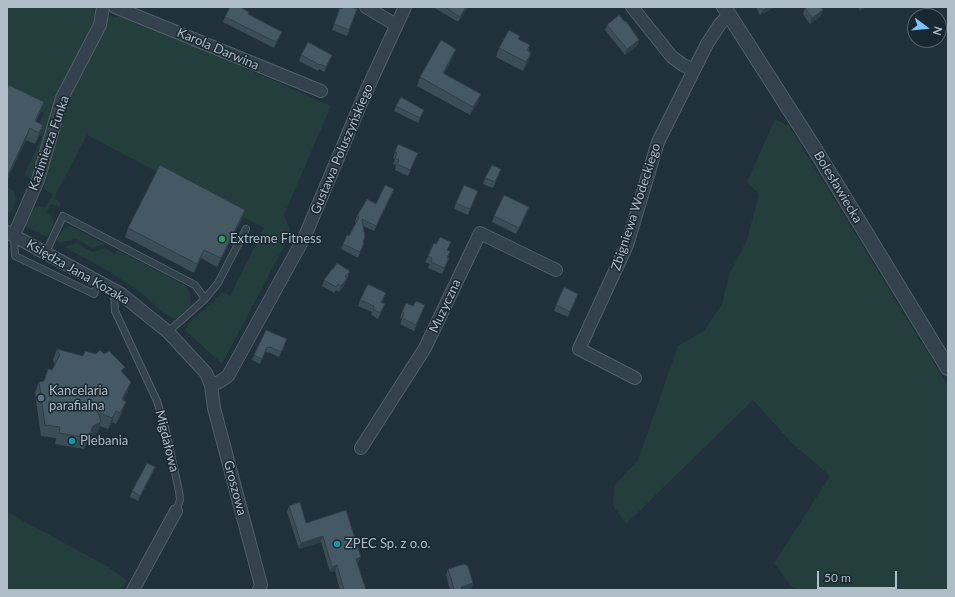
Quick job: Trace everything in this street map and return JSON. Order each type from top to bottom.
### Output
[{"type":"street","name":"Kazimierza Funka","points":[[10,234],[38,180],[62,98],[100,25],[103,7]]},
{"type":"street","name":"Karola Darwina","points":[[115,7],[321,92]]},
{"type":"street","points":[[366,7],[396,25]]},
{"type":"street","name":"Gustawa Poluszyńskiego","points":[[211,385],[228,376],[305,236],[364,96],[405,7]]},
{"type":"street","points":[[632,7],[672,57],[683,65],[694,70]]},
{"type":"street","name":"Zbigniewa Wodeckiego","points":[[635,378],[579,349],[627,245],[658,142],[707,44],[727,11]]},
{"type":"street","name":"Bolesławiecka","points":[[727,11],[820,158],[948,368]]},
{"type":"street","name":"Muzyczna","points":[[361,448],[426,348],[480,233],[556,270]]},
{"type":"street","name":"Księdza Jana Kozaka","points":[[10,234],[46,252],[121,294],[168,332],[206,373],[211,385]]},
{"type":"street","name":"Groszowa","points":[[211,385],[214,408],[261,585],[259,590]]},
{"type":"street","name":"Migdałowa","points":[[133,590],[176,511]]},
{"type":"lane","points":[[46,252],[63,216],[196,285],[205,299]]},
{"type":"lane","points":[[168,332],[205,299],[218,283],[246,229]]},
{"type":"lane","points":[[10,234],[15,256],[94,294],[99,281]]},
{"type":"lane","name":"Migdałowa","points":[[114,290],[115,311],[157,401],[166,431],[179,491],[180,500],[176,511]]},
{"type":"green space","points":[[7,7],[93,7],[95,15],[93,25],[65,80],[44,149],[30,179],[24,175],[42,137],[35,133],[44,113],[7,97]]},
{"type":"green space","points":[[110,16],[132,18],[331,106],[284,215],[291,233],[222,364],[185,330],[189,323],[223,292],[230,296],[264,228],[87,135],[55,196],[54,199],[61,203],[59,207],[51,204],[47,213],[52,217],[54,223],[47,237],[25,226],[25,221],[30,211],[38,206],[46,207],[53,194],[44,189],[63,107]]},
{"type":"green space","points":[[775,119],[789,126],[948,386],[948,590],[801,590],[791,586],[774,563],[830,476],[792,443],[753,400],[626,524],[613,506],[614,486],[638,460],[678,346],[704,331],[722,304],[729,275],[747,240],[759,194],[747,182]]},
{"type":"green space","points":[[8,187],[15,192],[16,201],[13,209],[7,214],[7,190]]},
{"type":"green space","points":[[70,226],[105,244],[92,248],[76,239],[60,243],[56,241],[64,228]]},
{"type":"green space","points":[[77,243],[92,252],[105,248],[115,254],[118,250],[186,286],[190,294],[191,305],[177,318],[173,318],[162,312],[139,291],[103,268],[65,247]]},
{"type":"green space","points":[[7,512],[107,566],[127,580],[121,590],[7,590]]},
{"type":"building","points":[[230,7],[240,7],[249,12],[248,14],[282,32],[276,42],[225,17]]},
{"type":"building","points":[[343,7],[352,7],[357,9],[349,30],[334,24],[340,8],[342,9]]},
{"type":"building","points":[[445,7],[466,7],[460,17]]},
{"type":"building","points":[[821,7],[823,10],[812,18],[805,8]]},
{"type":"building","points":[[619,15],[625,22],[626,21],[639,40],[627,49],[607,25]]},
{"type":"building","points":[[509,30],[520,36],[518,39],[530,45],[527,50],[531,53],[526,62],[499,48]]},
{"type":"building","points":[[441,40],[456,49],[443,73],[481,94],[473,107],[420,77]]},
{"type":"building","points":[[308,42],[332,55],[326,67],[301,55]]},
{"type":"building","points":[[9,85],[44,102],[35,121],[43,125],[39,133],[30,128],[7,177],[7,88]]},
{"type":"building","points":[[401,97],[424,110],[420,118],[396,106]]},
{"type":"building","points":[[398,144],[418,153],[410,170],[397,164],[399,160],[395,158],[397,153],[395,152]]},
{"type":"building","points":[[160,165],[245,210],[221,258],[204,250],[197,264],[128,228]]},
{"type":"building","points":[[492,165],[501,169],[495,182],[485,178]]},
{"type":"building","points":[[385,185],[394,189],[376,226],[362,219],[365,237],[360,252],[343,244],[347,235],[349,236],[359,217],[357,216],[367,199],[376,204]]},
{"type":"building","points":[[464,185],[478,191],[470,209],[456,203]]},
{"type":"building","points":[[504,195],[529,207],[519,228],[494,216]]},
{"type":"building","points":[[440,237],[451,242],[447,250],[450,251],[447,258],[449,258],[444,268],[431,262],[432,258],[428,256],[434,243],[436,244]]},
{"type":"building","points":[[337,263],[350,271],[345,277],[347,278],[341,286],[338,284],[336,287],[324,280]]},
{"type":"building","points":[[368,284],[386,293],[381,302],[385,304],[380,313],[373,309],[374,306],[360,300]]},
{"type":"building","points":[[564,287],[578,294],[570,312],[556,305]]},
{"type":"building","points":[[416,301],[425,305],[416,325],[402,318],[404,313],[402,312],[406,303],[413,306]]},
{"type":"building","points":[[266,330],[287,339],[281,352],[267,347],[262,359],[254,355]]},
{"type":"building","points":[[57,349],[83,356],[85,351],[96,354],[100,350],[104,354],[109,351],[125,367],[121,371],[131,382],[122,399],[126,402],[120,413],[116,411],[112,418],[98,412],[101,422],[93,426],[88,438],[59,433],[60,427],[45,425],[39,382],[44,381],[48,369],[52,370],[60,355]]},
{"type":"building","points":[[147,463],[155,467],[140,496],[132,491]]},
{"type":"building","name":"ZPEC Sp. z o.o.","points":[[300,502],[306,523],[346,510],[361,557],[356,559],[366,590],[344,590],[337,565],[332,567],[323,536],[301,543],[289,506]]},
{"type":"building","points":[[464,564],[468,566],[473,583],[461,587],[462,590],[453,590],[454,589],[448,569]]},
{"type":"place","name":"Extreme Fitness","points":[[222,239]]},
{"type":"place","name":"Kancelaria parafialna","points":[[41,398]]},
{"type":"place","name":"Plebania","points":[[72,441]]},
{"type":"place","name":"ZPEC Sp. z o.o.","points":[[337,544]]}]
